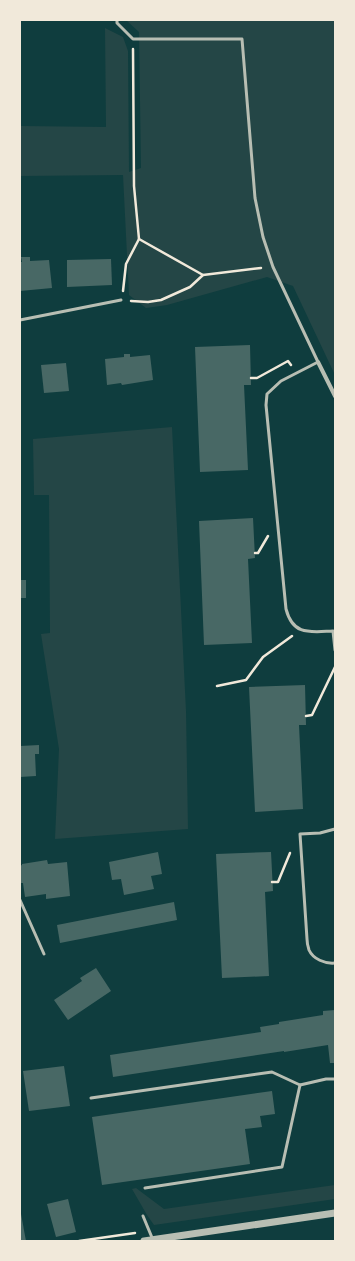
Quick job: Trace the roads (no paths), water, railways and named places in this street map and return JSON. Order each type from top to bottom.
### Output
[{"type":"street","points":[[318,362],[335,396]]},
{"type":"street","points":[[144,1241],[335,1213]]},
{"type":"lane","points":[[117,20],[117,23],[133,40],[242,39],[255,198],[263,237],[273,266],[318,362],[281,381],[267,394],[266,405],[286,609],[288,618],[293,625],[300,630],[311,632],[333,631],[335,650]]},
{"type":"lane","points":[[20,320],[121,300]]},
{"type":"lane","points":[[335,829],[320,834],[300,834],[306,940],[309,950],[315,958],[329,964],[335,963]]},
{"type":"lane","points":[[20,900],[44,954]]},
{"type":"lane","points":[[91,1098],[272,1072],[300,1085],[326,1079],[335,1080]]},
{"type":"lane","points":[[145,1188],[282,1168],[300,1085]]},
{"type":"lane","points":[[142,1216],[153,1240]]}]
